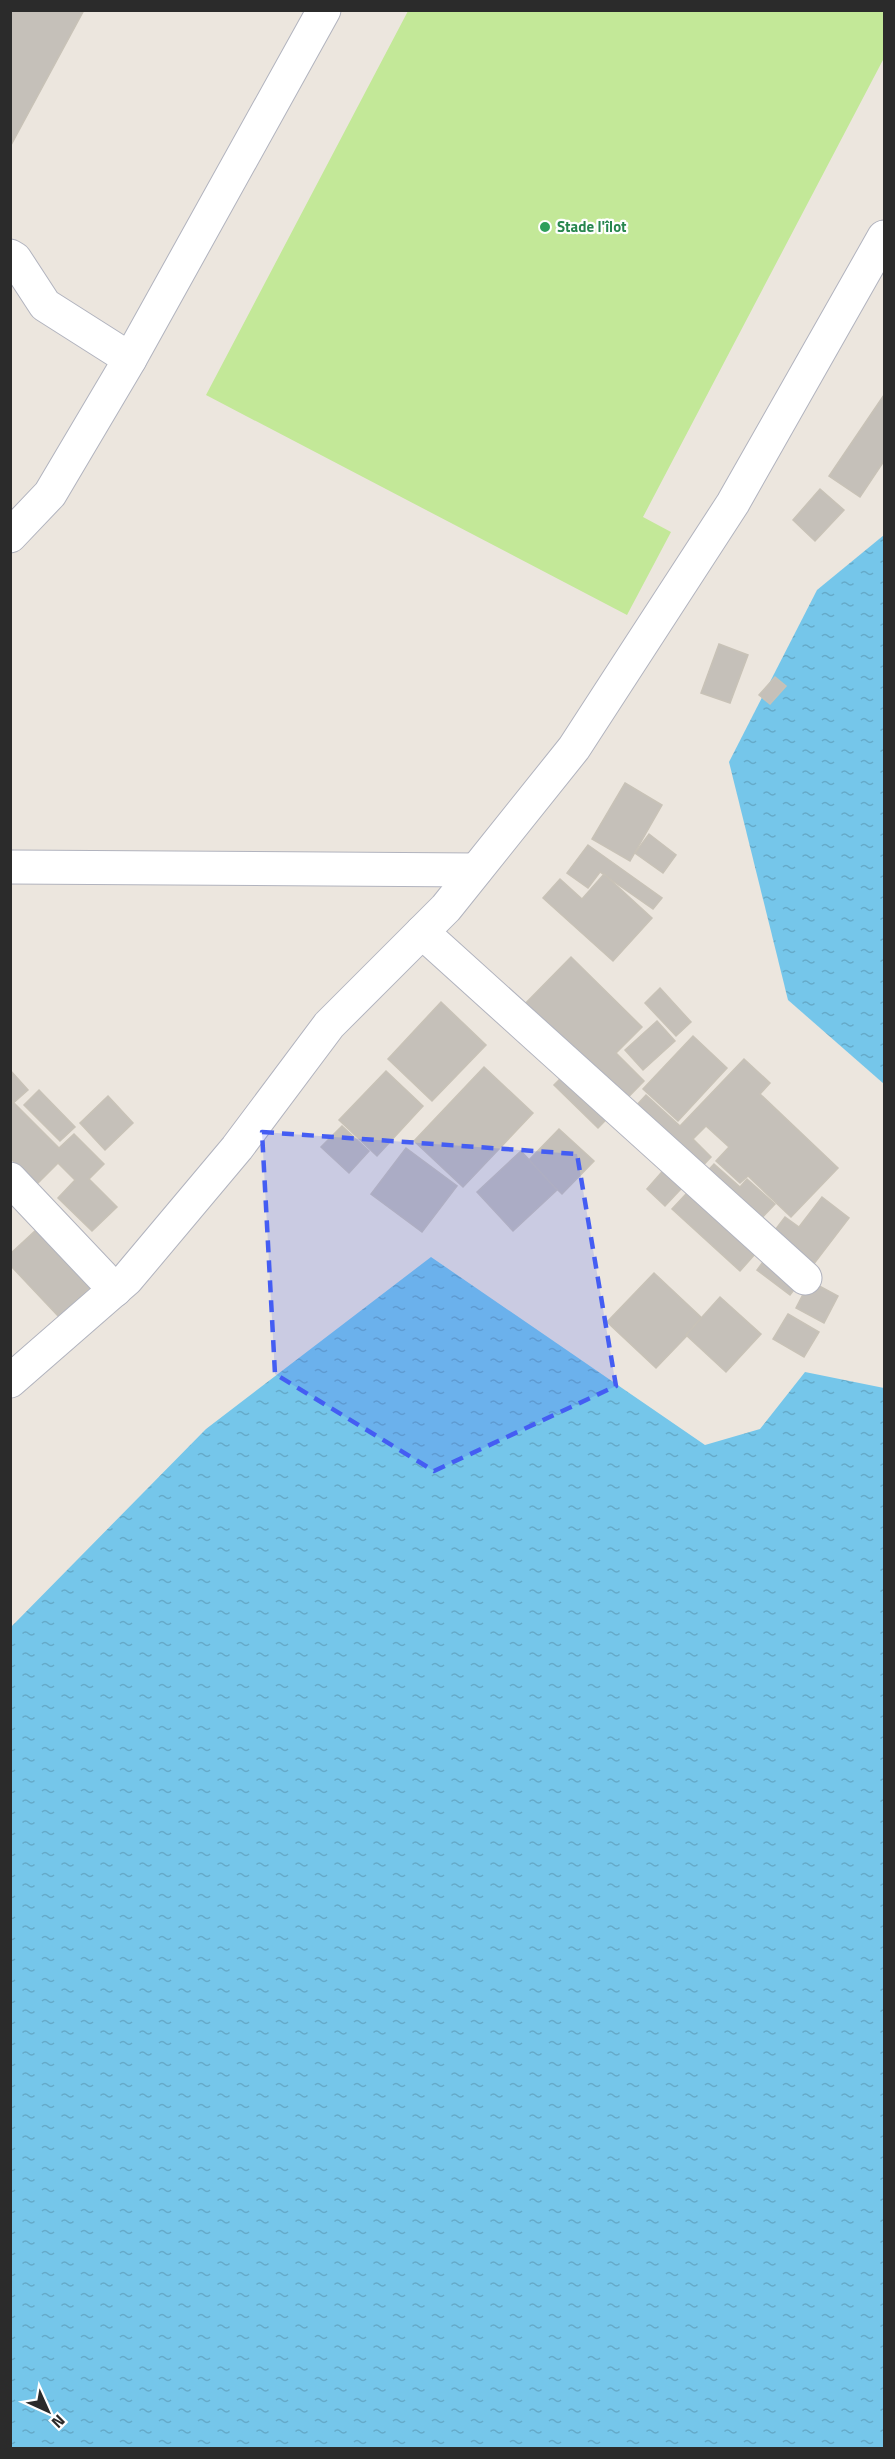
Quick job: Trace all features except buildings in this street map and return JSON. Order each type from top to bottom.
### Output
[{"type":"street","points":[[10,536],[50,494],[130,359],[324,10]]},
{"type":"street","points":[[10,1381],[127,1279],[237,1148],[329,1025],[446,908],[574,748],[733,503],[885,237]]},
{"type":"street","points":[[10,256],[15,259],[45,305],[130,359]]},
{"type":"street","points":[[10,867],[476,870]]},
{"type":"street","points":[[422,932],[805,1278]]},
{"type":"street","points":[[10,1179],[115,1290]]},
{"type":"highlighted area","points":[[262,1132],[577,1154],[616,1386],[434,1471],[275,1374]]},
{"type":"green space","name":"Stade l'îlot","points":[[408,11],[884,11],[884,58],[643,517],[671,532],[627,615],[206,395]]},
{"type":"water","points":[[884,535],[884,1084],[788,1000],[729,762],[817,590]]},
{"type":"water","points":[[431,1257],[705,1445],[760,1429],[805,1372],[884,1388],[884,2448],[11,2448],[11,1627],[206,1429]]},
{"type":"place","name":"Stade l'îlot","points":[[545,227]]}]
